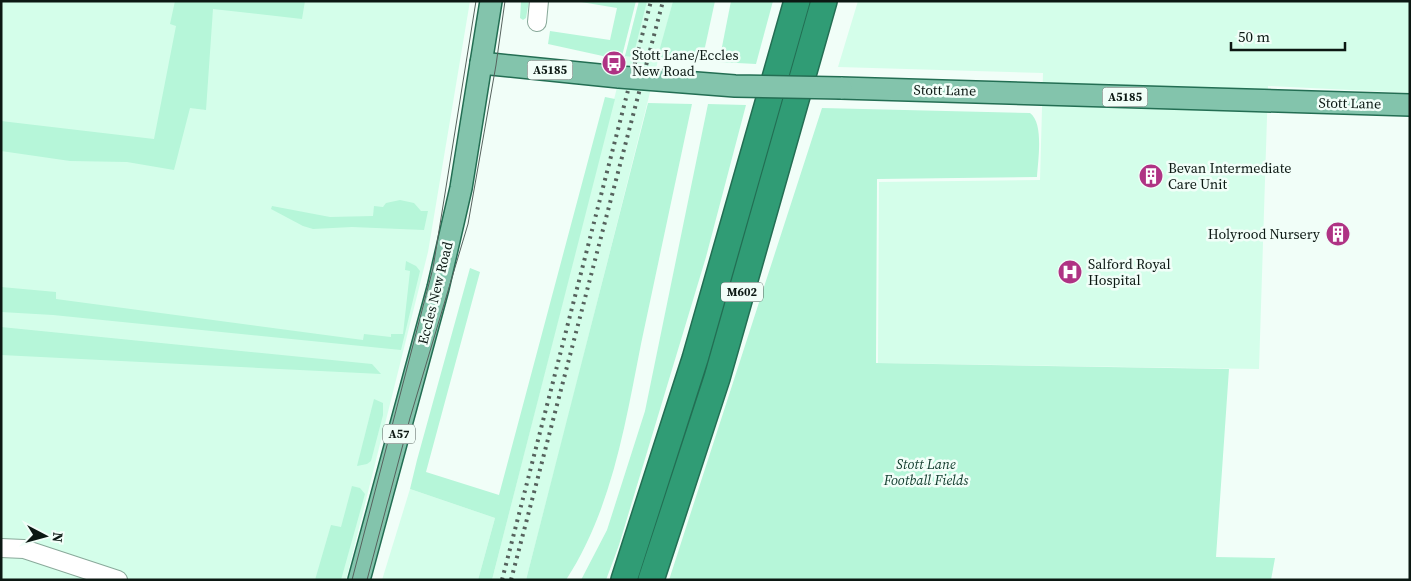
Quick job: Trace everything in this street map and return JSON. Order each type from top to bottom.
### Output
[{"type":"highway","name":"M602","points":[[624,580],[695,358],[797,2]]},
{"type":"highway","name":"M602","points":[[651,580],[722,359],[822,9]]},
{"type":"main road","name":"Eccles New Road","points":[[359,580],[438,288],[461,188],[491,1]]},
{"type":"main road","name":"Stott Lane","points":[[481,63],[735,86],[1053,93],[1161,99],[1410,105]]},
{"type":"street","points":[[538,22],[540,1]]},
{"type":"street","points":[[1,548],[24,549],[118,580]]},
{"type":"shaded area","points":[[1,1],[470,1],[428,252],[346,580],[1,580]]},
{"type":"shaded area","points":[[639,1],[673,1],[526,580],[492,580]]},
{"type":"shaded area","name":"Salford Royal Hospital","points":[[858,1],[1410,1],[1410,93],[1268,86],[1259,369],[878,363],[879,182],[1040,180],[1043,73],[838,67]]},
{"type":"shaded area","points":[[410,489],[495,518],[478,580],[382,580]]},
{"type":"green space","points":[[175,1],[305,1],[302,19],[213,9],[206,110],[190,108],[174,170],[127,162],[70,161],[1,151],[1,121],[154,139],[176,26],[170,24]]},
{"type":"green space","points":[[521,1],[529,1],[526,18],[523,20],[520,18]]},
{"type":"green space","points":[[575,1],[636,1],[621,60],[548,44],[550,31],[610,40],[617,8]]},
{"type":"green space","points":[[639,1],[647,1],[633,57],[625,56]]},
{"type":"green space","points":[[673,1],[715,1],[702,61],[657,59]]},
{"type":"green space","points":[[731,1],[773,1],[756,64],[719,62]]},
{"type":"green space","points":[[605,97],[615,99],[492,580],[478,580],[495,518],[410,489],[417,460],[470,268],[480,272],[426,472],[499,495]]},
{"type":"green space","points":[[648,103],[692,104],[615,466],[595,525],[582,553],[566,580],[526,580]]},
{"type":"green space","points":[[708,104],[746,105],[706,257],[619,545],[606,580],[581,580],[607,530],[645,411]]},
{"type":"green space","name":"Stott Lane Football Fields","points":[[822,108],[1030,113],[1034,118],[1039,133],[1037,177],[877,179],[876,363],[1229,369],[1216,557],[1275,558],[1271,580],[669,580]]},
{"type":"green space","points":[[400,200],[414,203],[421,211],[428,211],[424,230],[352,227],[313,229],[303,226],[271,209],[272,206],[330,217],[373,216],[374,206],[383,207],[386,203]]},
{"type":"green space","points":[[406,261],[416,266],[420,271],[401,350],[53,315],[1,312],[1,287],[56,292],[56,299],[363,340],[364,334],[391,337],[391,334],[403,334],[410,271],[405,270]]},
{"type":"green space","points":[[1,327],[372,364],[381,374],[1,355]]},
{"type":"green space","points":[[374,399],[383,403],[383,415],[371,461],[357,466]]},
{"type":"green space","points":[[352,486],[360,488],[365,494],[341,580],[315,580],[331,525],[341,527]]},
{"type":"tram line","points":[[352,580],[433,268],[476,1]]},
{"type":"tram line","points":[[367,580],[410,418],[468,224],[496,65],[505,1]]},
{"type":"railway","points":[[502,580],[651,1]]},
{"type":"railway","points":[[511,580],[663,1]]},
{"type":"place","name":"Stott Lane/Eccles New Road","points":[[614,63]]},
{"type":"place","name":"Bevan Intermediate Care Unit","points":[[1151,176]]},
{"type":"place","name":"Holyrood Nursery","points":[[1338,234]]},
{"type":"place","name":"Salford Royal Hospital","points":[[1070,272]]}]
